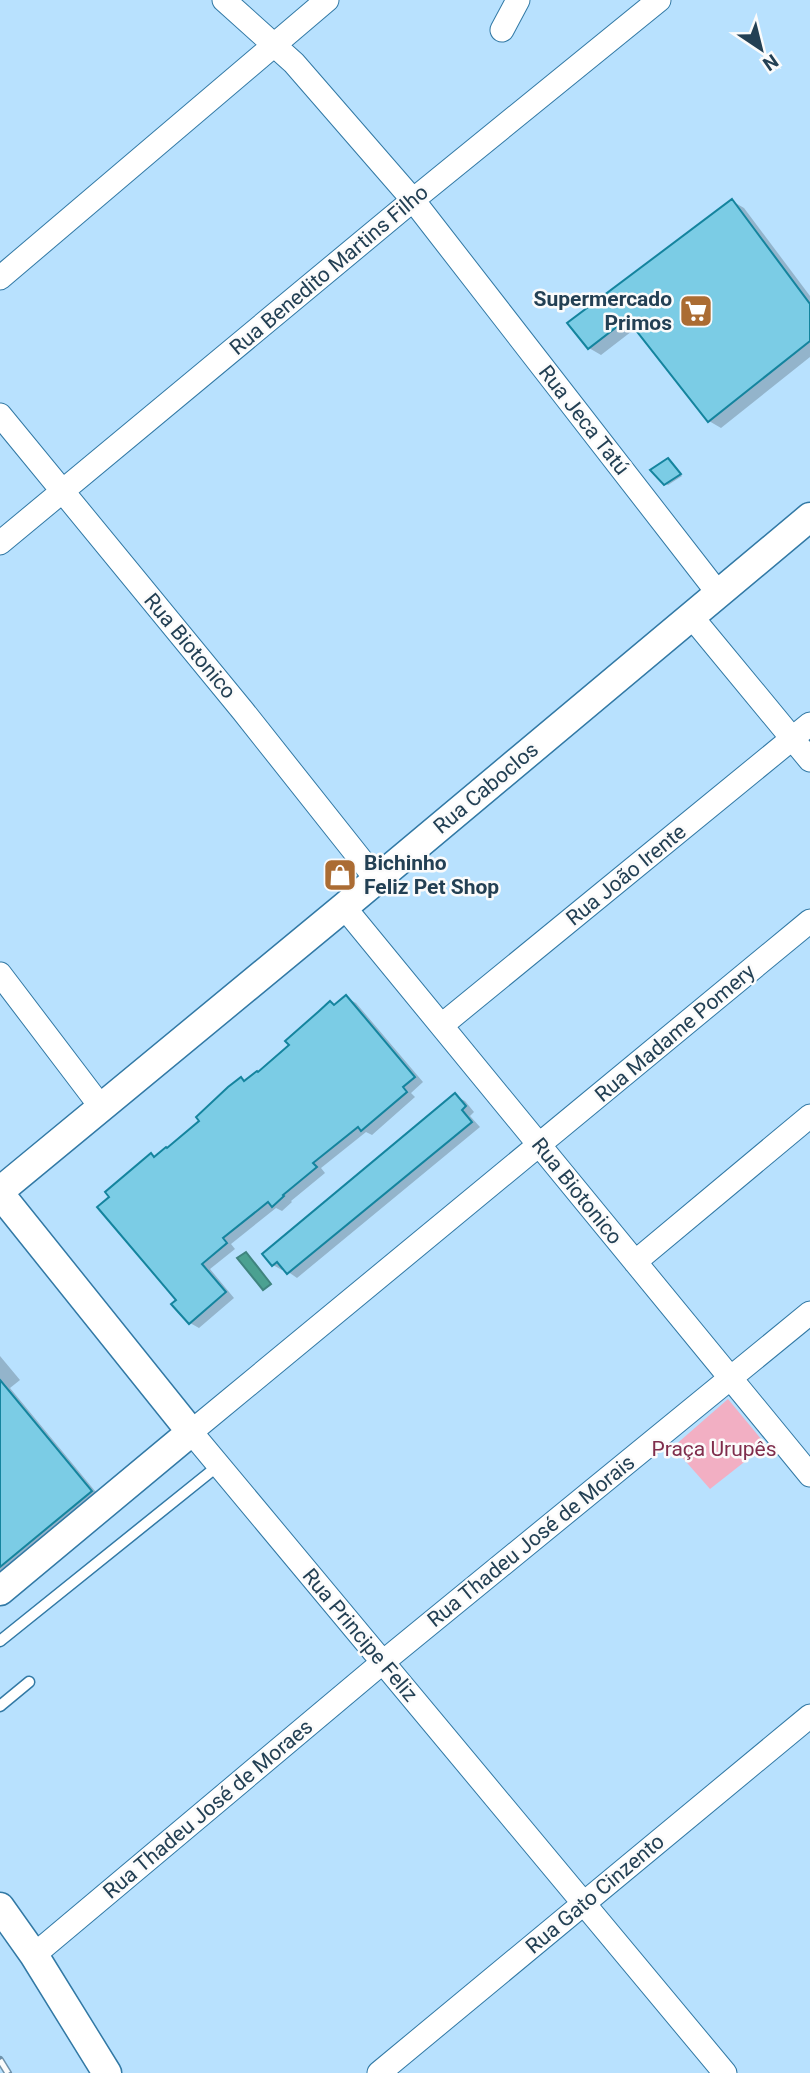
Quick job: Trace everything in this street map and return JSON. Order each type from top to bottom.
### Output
[{"type":"street","name":"Rua Jeca Tatú","points":[[224,0],[274,43],[339,113],[413,200],[718,593]]},
{"type":"street","points":[[0,278],[327,0]]},
{"type":"street","points":[[502,30],[518,0]]},
{"type":"street","name":"Rua Benedito Martins Filho","points":[[0,543],[659,0]]},
{"type":"street","name":"Rua Biotonico","points":[[0,415],[243,711],[377,880]]},
{"type":"street","name":"Rua Caboclos","points":[[0,1193],[810,517]]},
{"type":"street","points":[[691,617],[801,731],[810,760]]},
{"type":"street","name":"Rua João Irente","points":[[442,1025],[801,731]]},
{"type":"street","name":"Rua Biotonico","points":[[344,907],[810,1475]]},
{"type":"street","name":"Rua Madame Pomery","points":[[191,1432],[810,921]]},
{"type":"street","points":[[0,974],[102,1107]]},
{"type":"street","points":[[635,1262],[810,1116]]},
{"type":"street","name":"Rua Principe Feliz","points":[[0,1193],[191,1432],[725,2073]]},
{"type":"street","name":"Rua Thadeu José de Morais","points":[[383,1662],[810,1313]]},
{"type":"street","points":[[0,1591],[191,1432]]},
{"type":"street","name":"Rua Thadeu José de Moraes","points":[[34,1955],[383,1662]]},
{"type":"street","name":"Rua Gato Cinzento","points":[[379,2073],[810,1716]]},
{"type":"street","points":[[0,1907],[34,1955],[107,2073]]},
{"type":"lane","points":[[0,1641],[219,1465]]},
{"type":"lane","points":[[0,1706],[29,1682]]},
{"type":"green space","name":"Praça Urupês","points":[[728,1399],[766,1445],[710,1489],[673,1447]]},
{"type":"shaded area","points":[[246,1252],[271,1284],[263,1290],[237,1258]]},
{"type":"building","name":"Supermercado Primos","points":[[732,199],[810,304],[810,341],[708,422],[627,319],[588,349],[567,323]]},
{"type":"building","points":[[668,458],[681,474],[664,485],[650,470]]},
{"type":"building","points":[[346,995],[415,1077],[403,1087],[407,1092],[361,1131],[358,1127],[313,1163],[317,1167],[272,1207],[268,1202],[223,1238],[227,1243],[202,1264],[226,1292],[189,1324],[171,1304],[176,1300],[97,1207],[109,1197],[105,1192],[151,1153],[154,1157],[199,1121],[196,1117],[228,1087],[241,1077],[244,1081],[258,1072],[289,1045],[285,1041],[330,1001],[334,1005]]},
{"type":"building","points":[[455,1093],[466,1106],[462,1110],[472,1122],[287,1274],[277,1262],[272,1266],[262,1254]]},
{"type":"building","points":[[0,1380],[92,1491],[0,1567]]},
{"type":"railway","points":[[0,2060],[8,2073]]},
{"type":"place","name":"Supermercado Primos","points":[[696,311]]},
{"type":"place","name":"Bichinho Feliz Pet Shop","points":[[340,875]]}]
